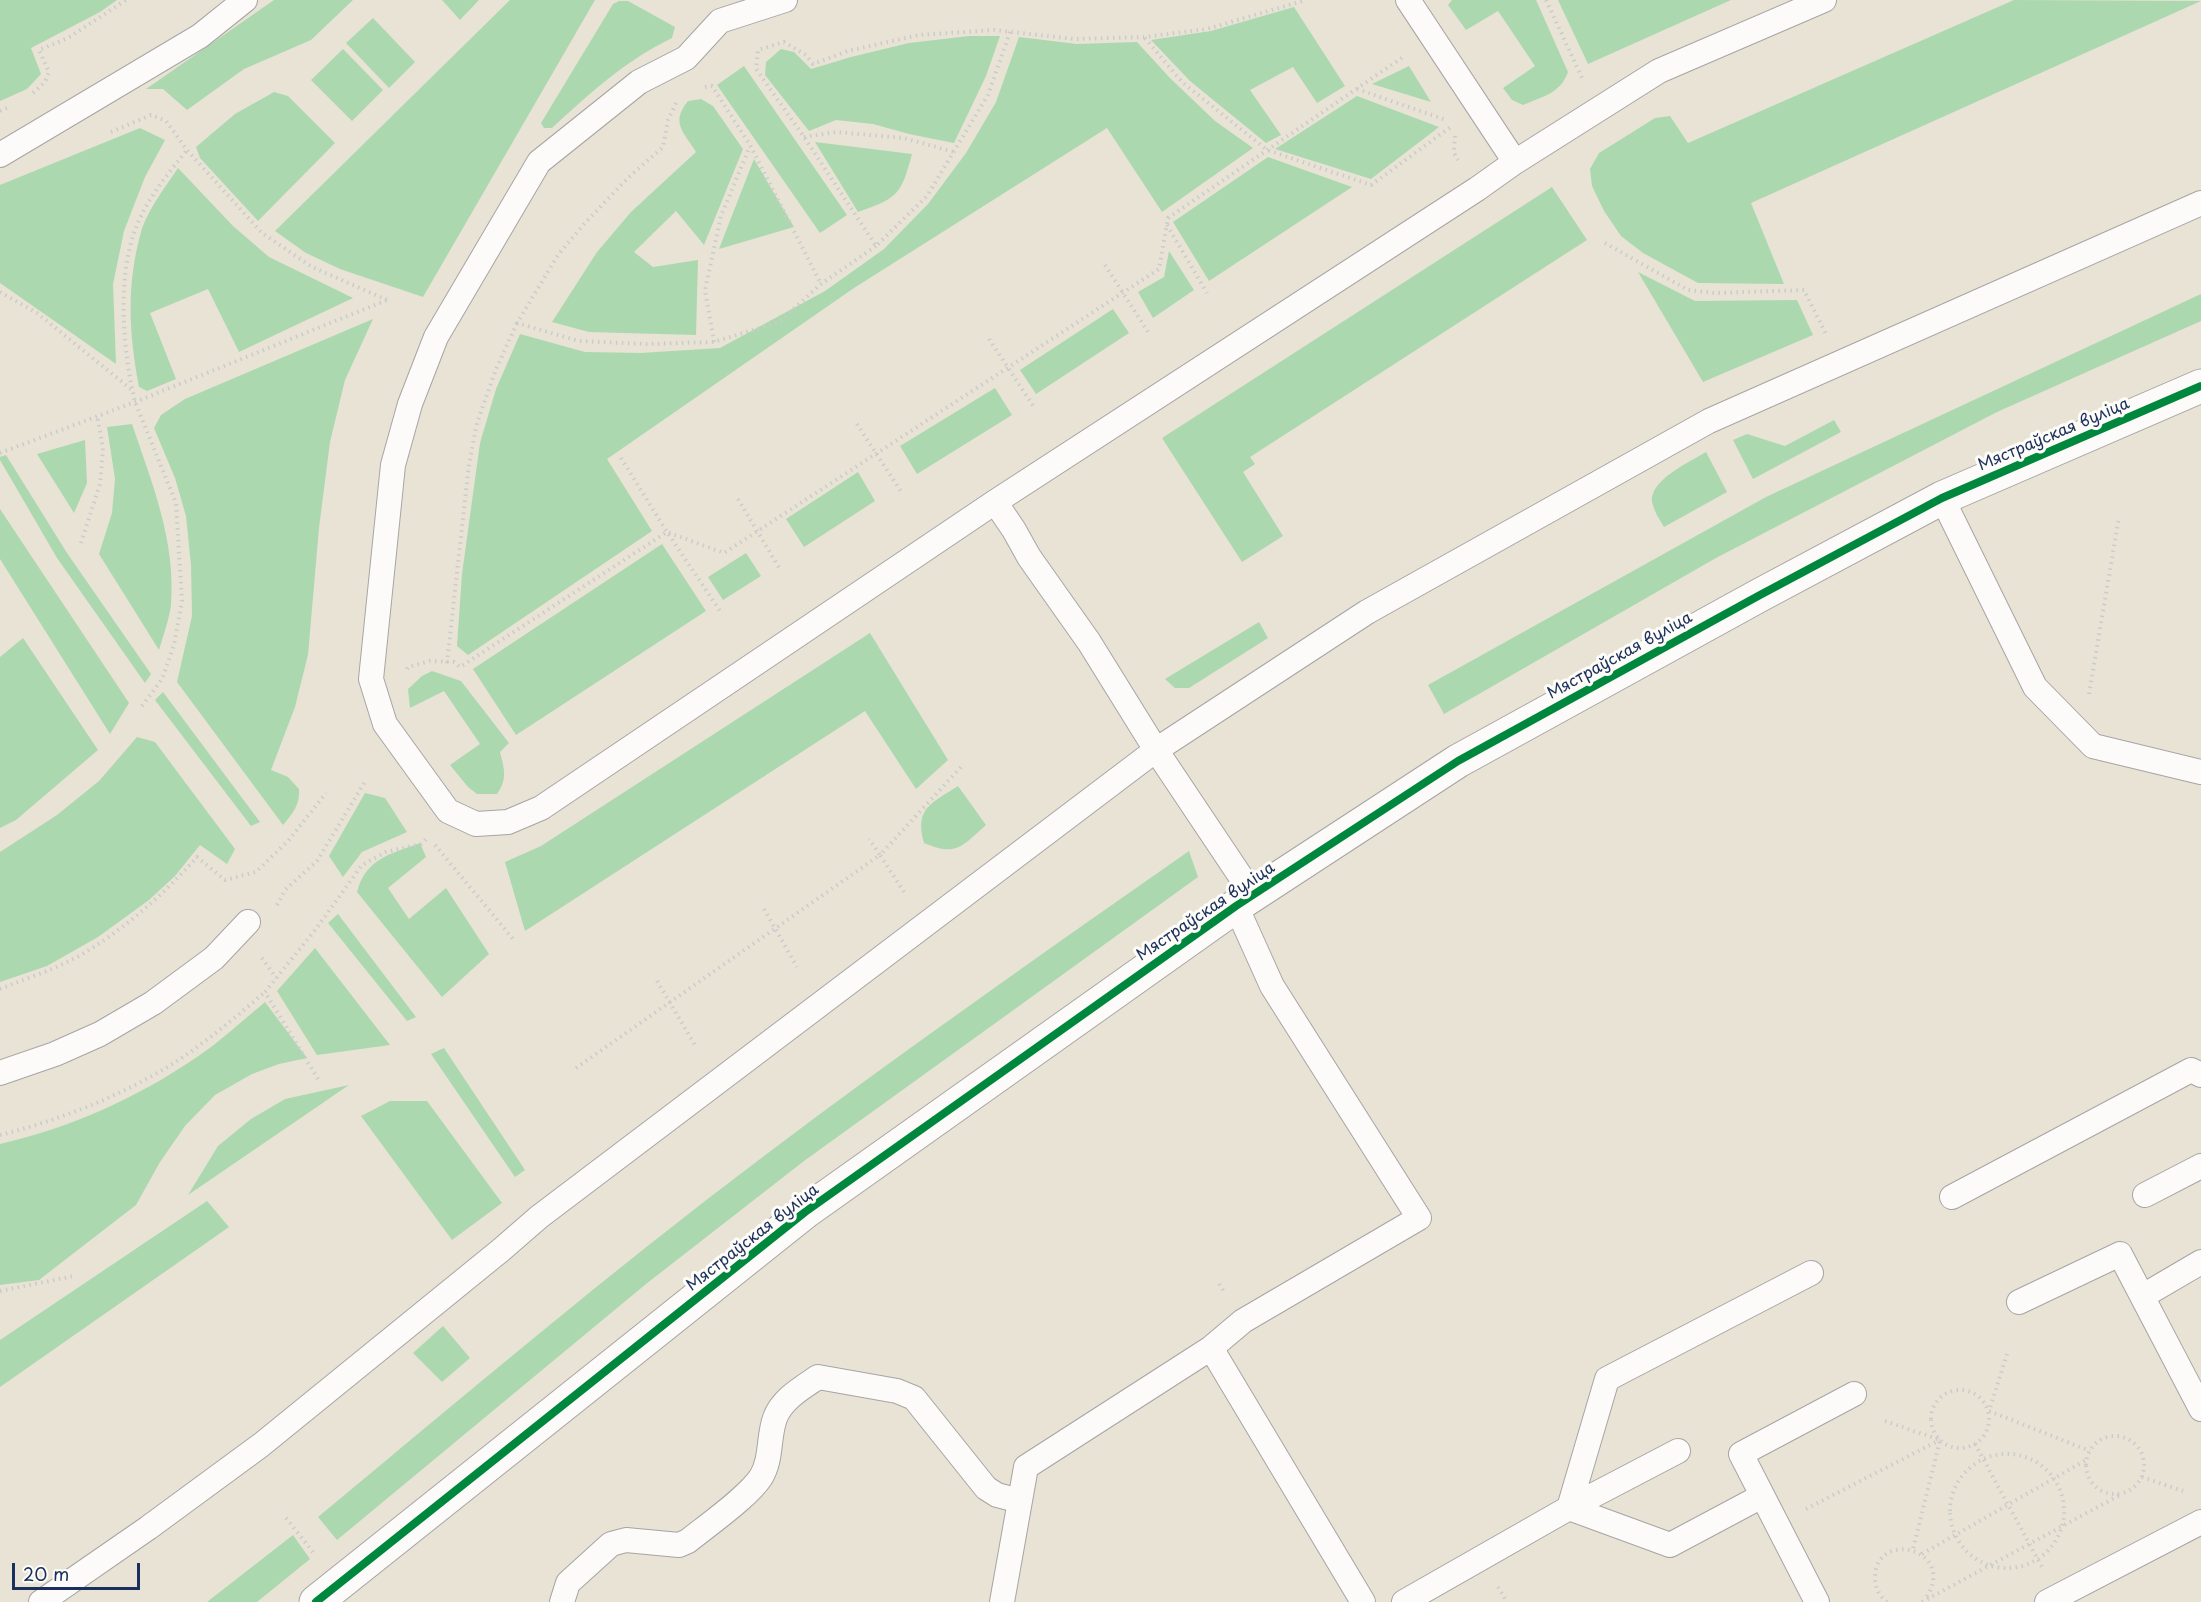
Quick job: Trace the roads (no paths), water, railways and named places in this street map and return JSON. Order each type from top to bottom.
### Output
[{"type":"street","name":"Мястраўская вуліца","points":[[316,1602],[805,1212],[1245,901],[1458,761],[1942,498],[2201,386]]},
{"type":"lane","points":[[0,155],[200,36],[245,0]]},
{"type":"lane","points":[[785,0],[720,21],[686,58],[639,82],[539,162],[436,337],[410,404],[393,465],[371,678],[385,724],[448,811],[476,824],[508,822],[541,808],[995,502],[1478,189],[1515,162],[1659,71],[1824,0]]},
{"type":"lane","points":[[1408,0],[1515,162]]},
{"type":"lane","points":[[41,1602],[148,1528],[261,1445],[501,1250],[539,1216],[1156,750],[1367,612],[1709,421],[2201,203]]},
{"type":"lane","points":[[1942,498],[2035,687],[2093,746],[2201,772]]},
{"type":"lane","points":[[995,502],[1029,557],[1089,642],[1156,750],[1245,901],[1272,986],[1419,1218],[1243,1321],[1211,1348],[1026,1467],[1002,1602]]},
{"type":"lane","points":[[0,1073],[55,1054],[100,1034],[153,1003],[214,958],[248,922]]},
{"type":"lane","points":[[1952,1197],[2191,1070],[2201,1075]]},
{"type":"lane","points":[[2145,1195],[2201,1166]]},
{"type":"lane","points":[[2019,1302],[2120,1254],[2201,1409]]},
{"type":"lane","points":[[2143,1296],[2201,1262]]},
{"type":"lane","points":[[1569,1508],[1606,1379],[1811,1274]]},
{"type":"lane","points":[[1211,1348],[1363,1602]]},
{"type":"lane","points":[[562,1602],[568,1583],[611,1544],[626,1540],[679,1545],[688,1541],[756,1485],[766,1466],[775,1418],[790,1396],[818,1377],[897,1391],[914,1398],[987,1488],[997,1495],[1020,1501]]},
{"type":"lane","points":[[1818,1602],[1741,1454],[1854,1394]]},
{"type":"lane","points":[[1404,1602],[1569,1508],[1678,1451]]},
{"type":"lane","points":[[1569,1508],[1670,1545],[1762,1496]]},
{"type":"lane","points":[[2052,1599],[2201,1522]]}]
